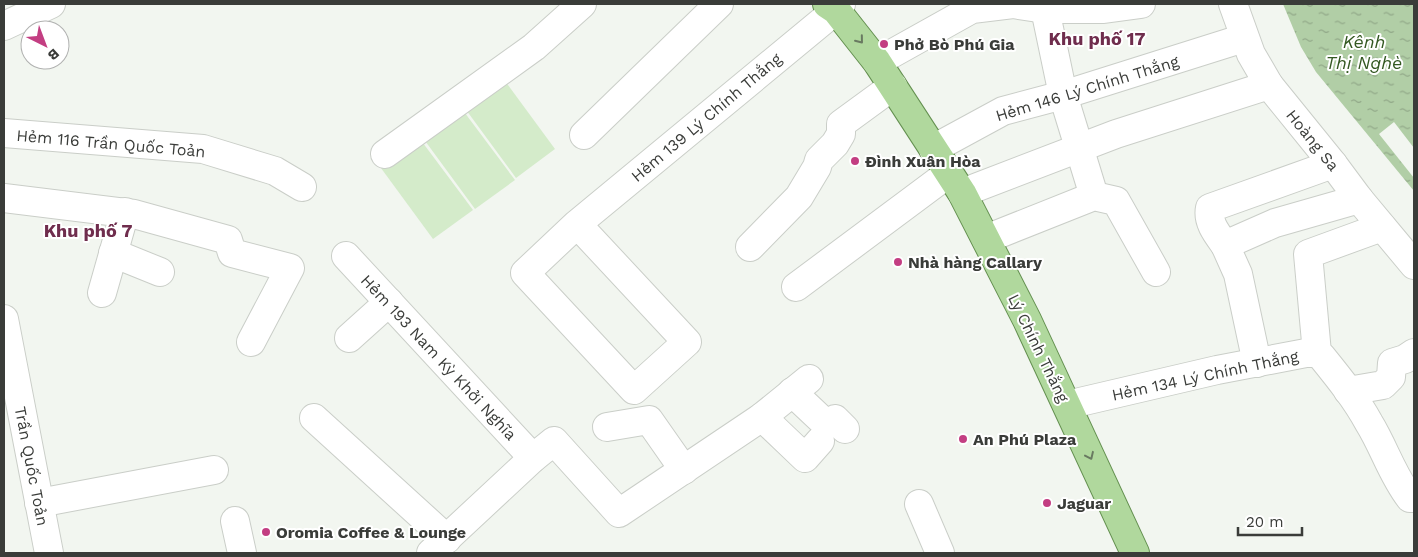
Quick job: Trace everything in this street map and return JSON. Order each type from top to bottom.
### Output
[{"type":"main road","name":"Lý Chính Thắng","points":[[835,6],[878,62],[955,183],[986,239],[1027,320],[1135,553]]},
{"type":"street","points":[[4,26],[51,4]]},
{"type":"street","points":[[385,154],[534,47],[582,4]]},
{"type":"street","points":[[584,135],[719,4]]},
{"type":"street","points":[[878,62],[972,9],[1013,4],[1045,10],[1104,10],[1141,4]]},
{"type":"street","name":"Hoàng Sa","points":[[1233,4],[1244,38],[1269,85],[1414,265]]},
{"type":"street","name":"Hẻm 139 Lý Chính Thắng","points":[[576,224],[687,342],[634,390],[525,273],[576,224],[835,6]]},
{"type":"street","points":[[1045,10],[1063,95],[1094,196]]},
{"type":"street","name":"Hẻm 146 Lý Chính Thắng","points":[[934,149],[1003,111],[1063,95],[1244,38]]},
{"type":"street","points":[[796,287],[955,183],[1079,147],[1269,85]]},
{"type":"street","points":[[750,247],[799,198],[817,167],[818,160],[835,144],[841,134],[841,124],[893,86]]},
{"type":"street","name":"Hẻm 116 Trần Quốc Toản","points":[[4,133],[203,149],[276,171],[302,186]]},
{"type":"street","points":[[1257,363],[1238,274],[1225,245],[1214,230],[1208,215],[1210,208],[1333,164]]},
{"type":"street","points":[[986,239],[1094,196],[1116,201],[1156,272]]},
{"type":"street","points":[[4,198],[124,212],[228,240],[232,253],[290,268],[251,342]]},
{"type":"street","points":[[1225,245],[1275,223],[1359,199]]},
{"type":"street","points":[[102,293],[124,212]]},
{"type":"street","points":[[1317,353],[1308,254],[1382,227]]},
{"type":"street","points":[[113,253],[160,272]]},
{"type":"street","name":"Hẻm 193 Nam Kỳ Khởi Nghĩa","points":[[346,256],[533,458]]},
{"type":"street","points":[[349,338],[389,302]]},
{"type":"street","name":"Trần Quốc Toản","points":[[4,319],[49,553]]},
{"type":"street","name":"Hẻm 134 Lý Chính Thắng","points":[[1067,405],[1257,363],[1306,353],[1317,353],[1348,391],[1369,422],[1401,486],[1410,498],[1414,498]]},
{"type":"street","points":[[1348,391],[1384,385],[1391,377],[1392,363],[1405,359],[1414,353]]},
{"type":"street","points":[[314,418],[439,546],[533,458],[554,441],[619,513],[762,417],[800,386],[827,425],[835,419],[845,429]]},
{"type":"street","points":[[762,417],[805,458],[820,441]]},
{"type":"street","points":[[608,427],[649,420],[684,470]]},
{"type":"street","points":[[39,503],[214,470]]},
{"type":"street","points":[[919,504],[940,553]]},
{"type":"street","points":[[235,520],[242,553]]},
{"type":"shaded area","points":[[500,74],[555,149],[516,178],[461,103]]},
{"type":"shaded area","points":[[459,105],[515,180],[475,209],[420,134]]},
{"type":"shaded area","points":[[417,135],[473,210],[433,239],[378,164]]},
{"type":"water","name":"Kênh Thị Nghè","points":[[1283,4],[1414,4],[1414,191],[1316,72],[1301,47]]},
{"type":"pier","points":[[1394,122],[1414,148],[1414,178],[1379,134]]},
{"type":"place","name":"Phở Bò Phú Gia","points":[[884,44]]},
{"type":"place","name":"Đình Xuân Hòa","points":[[855,161]]},
{"type":"place","name":"Nhà hàng Callary","points":[[898,262]]},
{"type":"place","name":"An Phú Plaza","points":[[963,439]]},
{"type":"place","name":"Jaguar","points":[[1047,503]]},
{"type":"place","name":"Oromia Coffee & Lounge","points":[[266,532]]},
{"type":"district","name":"Khu phố 17","points":[[1097,39]]},
{"type":"district","name":"Khu phố 7","points":[[88,231]]}]
